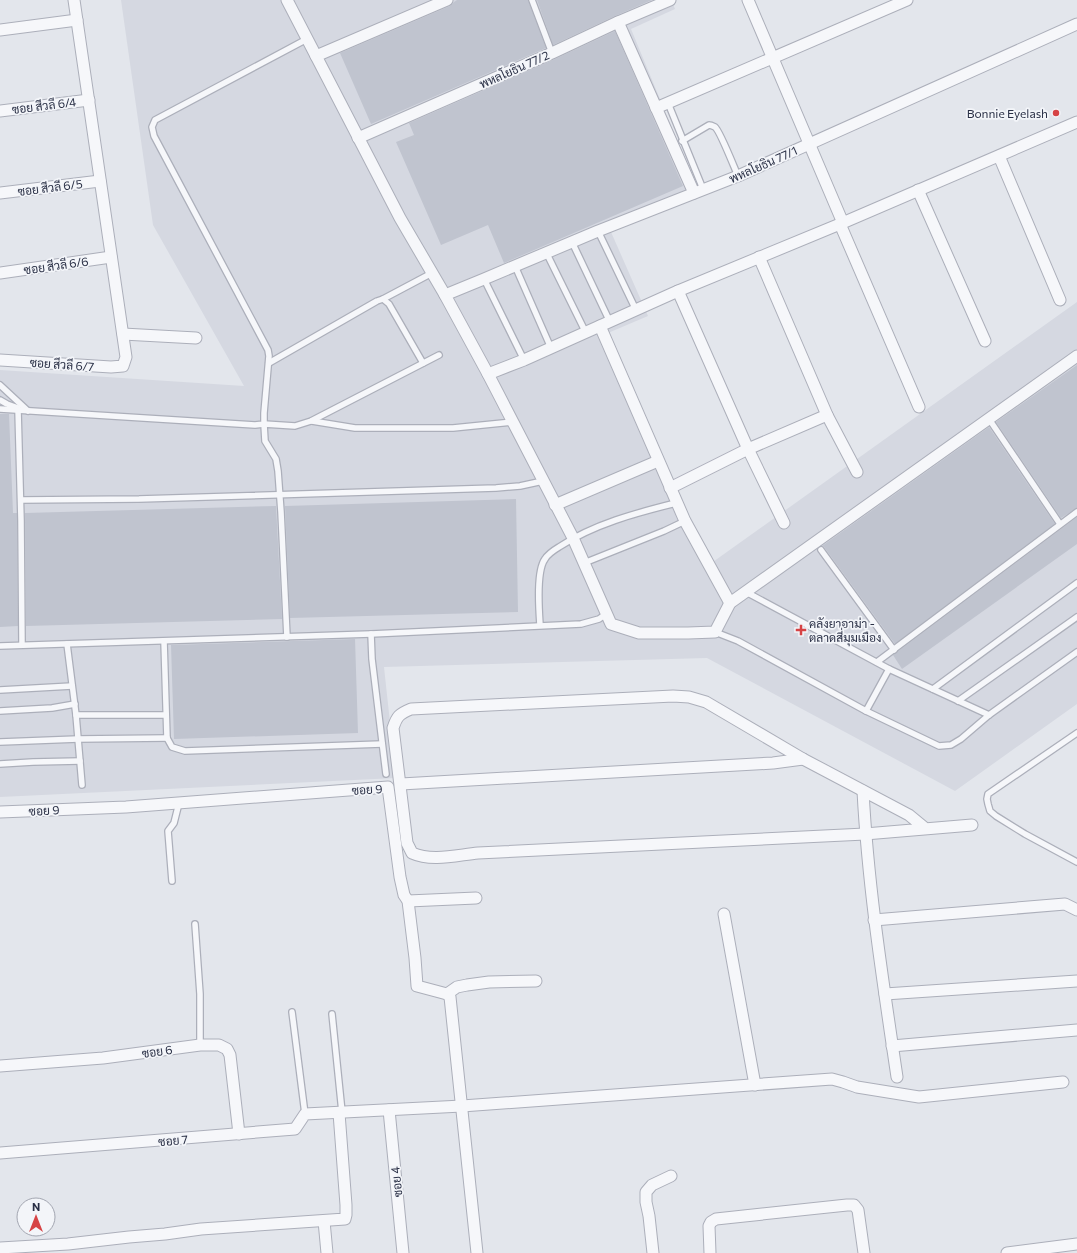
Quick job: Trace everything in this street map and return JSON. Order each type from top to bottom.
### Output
[{"type":"street","points":[[74,0],[123,334],[196,338]]},
{"type":"street","points":[[287,0],[400,218],[445,294],[488,374],[573,538],[611,624],[639,633],[715,632],[730,603],[1077,356]]},
{"type":"street","points":[[316,56],[447,0]]},
{"type":"street","name":"พหลโยธิน 77/2","points":[[358,138],[670,0]]},
{"type":"street","points":[[748,0],[919,407]]},
{"type":"street","points":[[656,108],[907,0]]},
{"type":"street","points":[[0,30],[76,20]]},
{"type":"street","points":[[618,22],[656,108],[699,191]]},
{"type":"street","name":"พหลโยธิน 77/1","points":[[445,294],[598,231],[738,176],[1077,24]]},
{"type":"street","name":"ซอย สีวลี 6/4","points":[[0,111],[89,100]]},
{"type":"street","points":[[488,374],[586,333],[678,291],[842,223],[1077,122]]},
{"type":"street","points":[[999,156],[1060,300]]},
{"type":"street","name":"ซอย สีวลี 6/5","points":[[0,193],[100,181]]},
{"type":"street","points":[[918,190],[985,341]]},
{"type":"street","name":"ซอย สีวลี 6/6","points":[[0,273],[111,257]]},
{"type":"street","points":[[759,257],[827,415],[857,472]]},
{"type":"street","points":[[678,291],[748,449],[784,523]]},
{"type":"street","points":[[605,324],[658,461],[676,503],[730,603]]},
{"type":"street","name":"ซอย สีวลี 6/7","points":[[0,360],[111,367],[123,366],[126,357],[123,334]]},
{"type":"street","points":[[670,488],[748,449],[827,415]]},
{"type":"street","points":[[555,505],[658,461]]},
{"type":"street","points":[[926,829],[909,815],[863,791],[706,702],[689,697],[673,696],[411,709],[401,714],[396,720],[393,728],[407,843],[412,854],[420,857],[865,834],[926,829],[972,825]]},
{"type":"street","points":[[401,784],[773,763],[804,758]]},
{"type":"street","name":"ซอย 9","points":[[0,812],[126,807],[388,787],[400,877],[404,895],[408,901],[417,986],[447,994]]},
{"type":"street","points":[[863,791],[865,834],[874,920],[897,1077]]},
{"type":"street","points":[[408,901],[476,898]]},
{"type":"street","points":[[874,920],[1065,904],[1077,910]]},
{"type":"street","points":[[724,914],[755,1085]]},
{"type":"street","points":[[477,1253],[450,997],[447,994],[457,987],[468,985],[489,982],[536,981]]},
{"type":"street","points":[[885,994],[1077,981]]},
{"type":"street","points":[[892,1046],[1077,1030]]},
{"type":"street","name":"ซอย 6","points":[[0,1066],[102,1058],[200,1045],[219,1045],[227,1049],[230,1055],[239,1134]]},
{"type":"street","points":[[305,1114],[462,1106],[832,1079],[857,1087],[920,1097],[1063,1082]]},
{"type":"street","name":"ซอย 4","points":[[389,1110],[403,1253]]},
{"type":"street","points":[[0,1248],[68,1244],[202,1229],[345,1219],[341,1113]]},
{"type":"street","name":"ซอย 7","points":[[0,1153],[295,1129],[305,1114]]},
{"type":"street","points":[[653,1253],[646,1192],[652,1186],[671,1176]]},
{"type":"street","points":[[710,1253],[709,1226],[711,1222],[716,1219],[854,1205],[858,1210],[864,1253]]},
{"type":"street","points":[[324,1221],[328,1253]]},
{"type":"street","points":[[1007,1253],[1077,1244]]},
{"type":"lane","points":[[532,0],[552,53]]},
{"type":"lane","points":[[287,637],[277,461],[265,441],[264,414],[269,363],[268,350],[154,136],[152,126],[155,120],[307,39]]},
{"type":"lane","points":[[668,103],[699,191]]},
{"type":"lane","points":[[682,140],[709,124],[716,127],[721,134],[725,148],[738,176]]},
{"type":"lane","points":[[598,231],[636,310]]},
{"type":"lane","points":[[572,242],[605,324]]},
{"type":"lane","points":[[546,252],[586,333]]},
{"type":"lane","points":[[515,266],[551,348]]},
{"type":"lane","points":[[269,363],[377,301],[432,273]]},
{"type":"lane","points":[[484,279],[524,360]]},
{"type":"lane","points":[[383,299],[389,304],[424,363]]},
{"type":"lane","points":[[0,409],[255,425],[264,424],[295,426],[311,421],[439,355]]},
{"type":"lane","points":[[0,385],[28,411]]},
{"type":"lane","points":[[0,400],[28,411]]},
{"type":"lane","points":[[18,410],[21,500],[22,645]]},
{"type":"lane","points":[[989,419],[1060,524]]},
{"type":"lane","points":[[311,421],[355,428],[453,428],[512,422]]},
{"type":"lane","points":[[21,500],[140,499],[496,488],[520,486],[543,481]]},
{"type":"lane","points":[[540,625],[540,569],[544,559],[573,538],[643,511],[676,503]]},
{"type":"lane","points":[[877,662],[1077,512]]},
{"type":"lane","points":[[583,563],[664,531],[685,521]]},
{"type":"lane","points":[[821,550],[894,650]]},
{"type":"lane","points":[[933,689],[1077,583]]},
{"type":"lane","points":[[746,592],[889,669],[989,715]]},
{"type":"lane","points":[[0,646],[371,634],[581,624],[599,619],[606,614]]},
{"type":"lane","points":[[958,701],[1077,617]]},
{"type":"lane","points":[[715,632],[738,641],[866,711],[939,746],[956,742],[989,715],[1077,652]]},
{"type":"lane","points":[[371,634],[372,659],[386,774]]},
{"type":"lane","points":[[164,641],[166,715],[168,738],[172,746],[185,751],[382,744]]},
{"type":"lane","points":[[67,644],[75,704],[82,785]]},
{"type":"lane","points":[[866,711],[889,669]]},
{"type":"lane","points":[[0,690],[72,686]]},
{"type":"lane","points":[[0,711],[52,708],[75,704]]},
{"type":"lane","points":[[76,715],[166,715]]},
{"type":"lane","points":[[1077,733],[988,794],[987,799],[990,811],[996,816],[1025,834],[1077,862]]},
{"type":"lane","points":[[0,742],[168,738]]},
{"type":"lane","points":[[0,764],[80,761]]},
{"type":"lane","points":[[172,881],[168,831],[174,823],[179,803]]},
{"type":"lane","points":[[195,924],[200,994],[200,1045]]},
{"type":"lane","points":[[292,1012],[305,1114]]},
{"type":"lane","points":[[332,1014],[341,1113]]},
{"type":"shaded area","points":[[121,0],[671,0],[675,9],[631,29],[700,196],[611,232],[648,316],[608,333],[710,564],[1077,302],[1077,704],[955,791],[707,658],[384,667],[396,778],[0,797],[0,370],[244,386],[153,225]]},
{"type":"building","points":[[457,0],[528,0],[546,48],[371,124],[340,53],[450,6]]},
{"type":"building","points":[[537,0],[652,0],[553,45]]},
{"type":"building","points":[[615,31],[683,186],[504,263],[488,225],[441,245],[396,142],[414,135],[409,123]]},
{"type":"building","points":[[1077,365],[1077,508],[1061,518],[996,422]]},
{"type":"building","points":[[0,414],[9,414],[13,513],[17,513],[18,626],[0,627]]},
{"type":"building","points":[[989,427],[1055,524],[895,644],[822,546]]},
{"type":"building","points":[[516,499],[518,612],[290,618],[285,506]]},
{"type":"building","points":[[276,506],[282,619],[26,626],[25,513]]},
{"type":"building","points":[[1077,517],[1077,544],[902,669],[893,655]]},
{"type":"building","points":[[355,639],[358,733],[174,739],[171,645]]},
{"type":"place","name":"Bonnie Eyelash","points":[[1056,113]]},
{"type":"place","name":"คลังยาอาม่า - ตลาดสี่มุมเมือง","points":[[801,630]]}]
